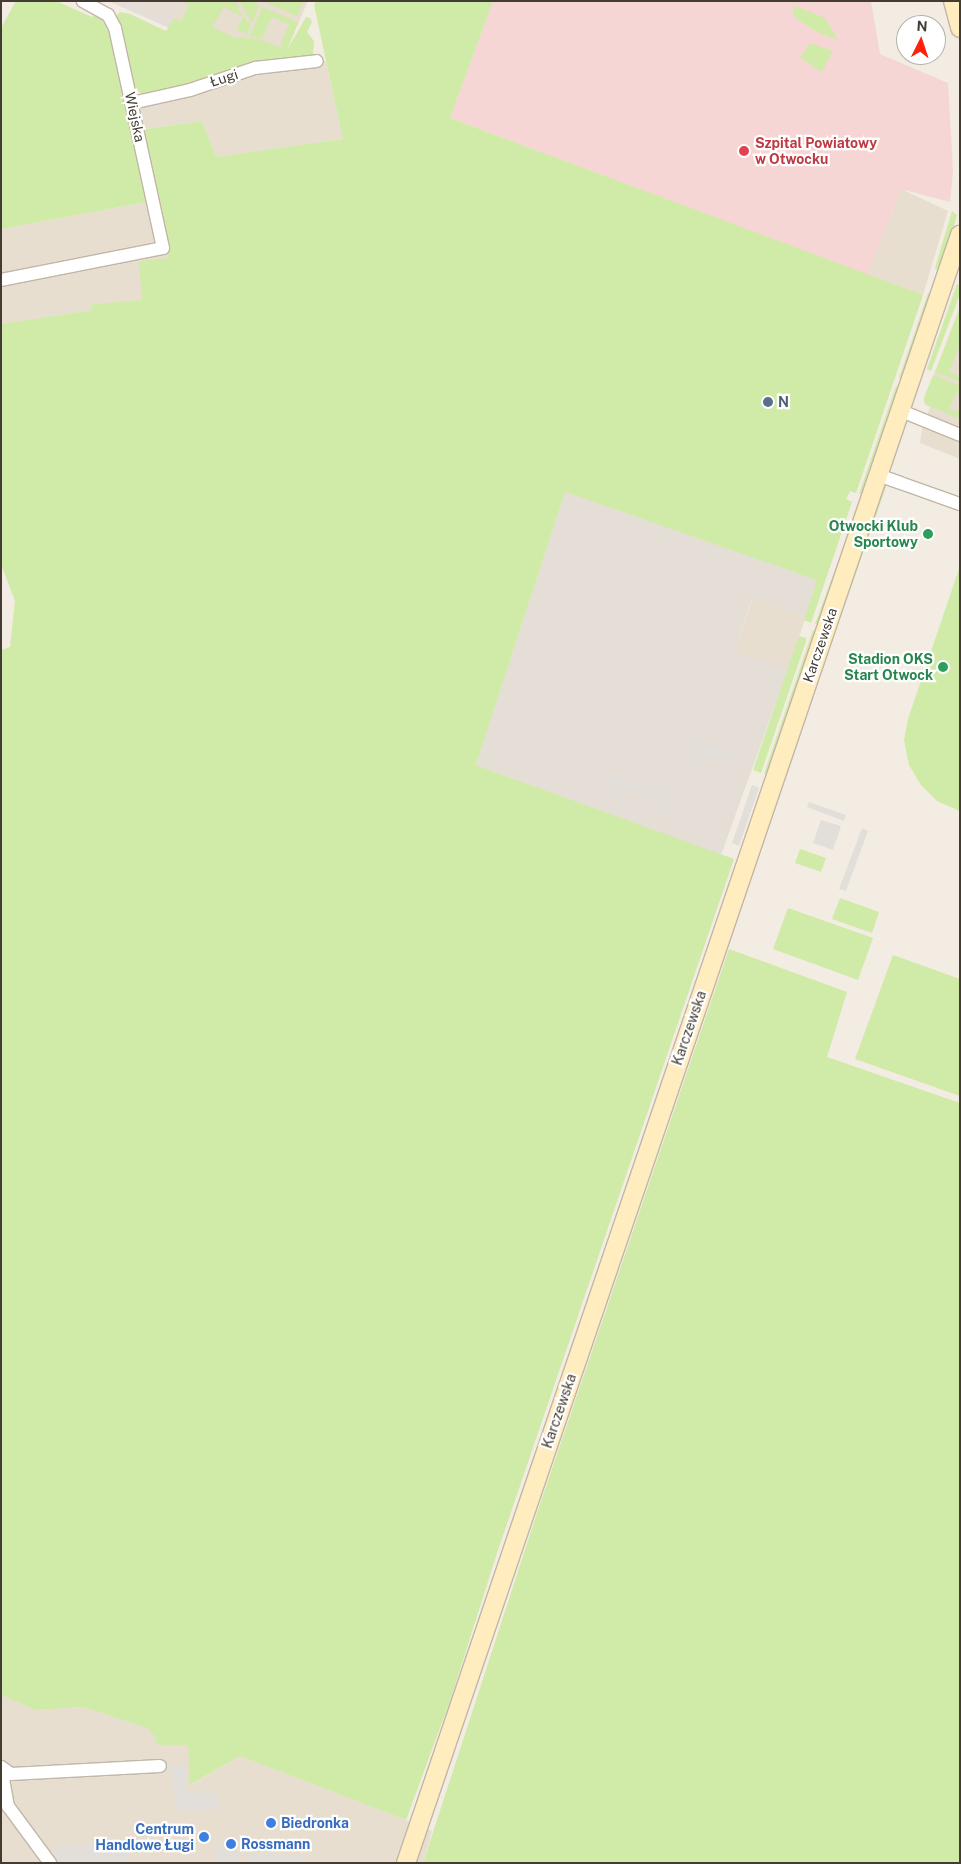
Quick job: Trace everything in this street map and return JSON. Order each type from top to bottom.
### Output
[{"type":"main road","name":"Karczewska","points":[[406,1863],[960,235]]},
{"type":"street","name":"Wiejska","points":[[1,280],[163,248],[112,20],[101,10],[83,1]]},
{"type":"street","name":"Ługi","points":[[132,103],[190,90],[254,68],[317,60]]},
{"type":"street","points":[[899,410],[960,435]]},
{"type":"street","points":[[878,475],[960,504]]},
{"type":"street","points":[[1,1767],[11,1774],[160,1766]]},
{"type":"street","points":[[1,1767],[8,1806],[50,1863]]},
{"type":"shaded area","points":[[108,1],[182,1],[169,28]]},
{"type":"shaded area","points":[[182,1],[308,1],[287,50],[244,39],[169,28]]},
{"type":"shaded area","name":"Szpital Powiatowy w Otwocku","points":[[493,1],[871,1],[880,54],[896,61],[896,65],[906,65],[948,83],[953,170],[950,202],[901,189],[868,275],[450,118]]},
{"type":"shaded area","points":[[326,61],[343,139],[216,157],[202,121],[137,130],[132,103],[219,79]]},
{"type":"shaded area","points":[[901,189],[948,211],[923,295],[868,275]]},
{"type":"shaded area","points":[[159,200],[168,258],[143,300],[93,304],[92,310],[1,324],[1,229]]},
{"type":"shaded area","points":[[960,314],[960,459],[920,443],[922,429],[930,407],[925,404],[924,398]]},
{"type":"shaded area","points":[[565,492],[818,580],[806,616],[752,598],[734,651],[788,669],[721,855],[476,765]]},
{"type":"shaded area","points":[[753,597],[806,616],[788,669],[734,651]]},
{"type":"shaded area","points":[[701,741],[733,755],[731,763],[697,752]]},
{"type":"shaded area","points":[[608,776],[663,795],[661,802],[606,783]]},
{"type":"shaded area","points":[[752,785],[759,788],[739,846],[732,843]]},
{"type":"shaded area","points":[[809,802],[846,815],[844,821],[807,807]]},
{"type":"shaded area","points":[[821,820],[841,826],[833,850],[813,843]]},
{"type":"shaded area","points":[[862,828],[868,831],[846,891],[839,889]]},
{"type":"shaded area","points":[[1,1695],[35,1710],[83,1707],[147,1728],[155,1737],[157,1745],[188,1745],[191,1785],[240,1756],[406,1820],[432,1831],[423,1863],[1,1863]]},
{"type":"shaded area","points":[[164,1765],[185,1766],[186,1792],[218,1794],[218,1810],[176,1809],[173,1773],[164,1773]]},
{"type":"shaded area","points":[[130,1842],[130,1863],[57,1863],[54,1858],[53,1847]]},
{"type":"shaded area","points":[[217,1845],[223,1846],[223,1850],[240,1851],[240,1863],[195,1863],[216,1862]]},
{"type":"shaded area","points":[[249,1853],[306,1856],[305,1863],[248,1863]]},
{"type":"green space","points":[[16,1],[56,1],[92,17],[99,14],[109,33],[132,131],[202,121],[216,157],[343,139],[314,5],[316,1],[493,1],[450,118],[923,295],[856,493],[850,491],[846,499],[852,502],[811,623],[804,620],[817,580],[565,492],[476,765],[734,859],[497,1553],[451,1698],[406,1820],[240,1756],[190,1785],[188,1745],[157,1745],[155,1737],[147,1728],[83,1707],[35,1710],[1,1695],[1,650],[10,647],[15,601],[1,564],[1,324],[92,310],[92,304],[142,300],[139,261],[168,258],[158,200],[1,229],[1,28]]},
{"type":"green space","points":[[182,1],[236,1],[240,13],[251,25],[247,34],[237,30],[243,17],[224,7],[212,27],[234,37],[259,39],[285,49],[280,46],[289,24],[272,17],[262,38],[250,36],[262,7],[298,22],[287,50],[306,17],[310,18],[312,22],[307,32],[314,41],[313,56],[234,67],[194,84],[141,94],[134,85],[116,16],[120,12],[130,14],[166,31],[174,18],[181,21],[189,5]]},
{"type":"green space","points":[[239,1],[254,1],[259,6],[252,23]]},
{"type":"green space","points":[[262,1],[303,1],[297,16]]},
{"type":"green space","points":[[793,5],[825,18],[838,40],[817,32],[797,19],[793,14]]},
{"type":"green space","points":[[810,43],[833,51],[822,72],[800,58]]},
{"type":"green space","points":[[952,211],[957,215],[941,272],[935,268]]},
{"type":"green space","points":[[957,284],[960,285],[960,294],[931,371],[927,369]]},
{"type":"green space","points":[[928,293],[931,294],[904,381],[899,378]]},
{"type":"green space","points":[[960,307],[960,345],[949,372],[960,377],[960,382],[935,372]]},
{"type":"green space","points":[[933,375],[960,386],[960,394],[956,392],[949,410],[960,411],[960,419],[925,404],[924,398]]},
{"type":"green space","points":[[896,386],[902,387],[864,494],[859,494]]},
{"type":"green space","points":[[881,484],[887,484],[832,642],[831,641]]},
{"type":"green space","points":[[857,504],[820,624],[815,624],[839,559]]},
{"type":"green space","name":"Stadion OKS Start Otwock","points":[[960,566],[960,811],[937,801],[921,785],[909,765],[904,740],[908,719]]},
{"type":"green space","points":[[813,630],[817,632],[771,771],[764,774]]},
{"type":"green space","points":[[799,636],[806,638],[806,641],[761,773],[753,770]]},
{"type":"green space","points":[[800,849],[826,858],[821,872],[795,863]]},
{"type":"green space","points":[[840,898],[879,912],[872,933],[832,919]]},
{"type":"green space","points":[[788,908],[873,938],[858,980],[773,949]]},
{"type":"green space","points":[[729,949],[847,992],[827,1057],[960,1103],[960,1863],[423,1863],[537,1513]]},
{"type":"green space","points":[[893,955],[960,979],[960,1096],[855,1059]]},
{"type":"place","name":"Szpital Powiatowy w Otwocku","points":[[744,151]]},
{"type":"place","name":"N","points":[[768,402]]},
{"type":"place","name":"Otwocki Klub Sportowy","points":[[928,534]]},
{"type":"place","name":"Stadion OKS Start Otwock","points":[[943,667]]},
{"type":"place","name":"Biedronka","points":[[271,1823]]},
{"type":"place","name":"Centrum Handlowe Ługi","points":[[204,1837]]},
{"type":"place","name":"Rossmann","points":[[231,1844]]}]
